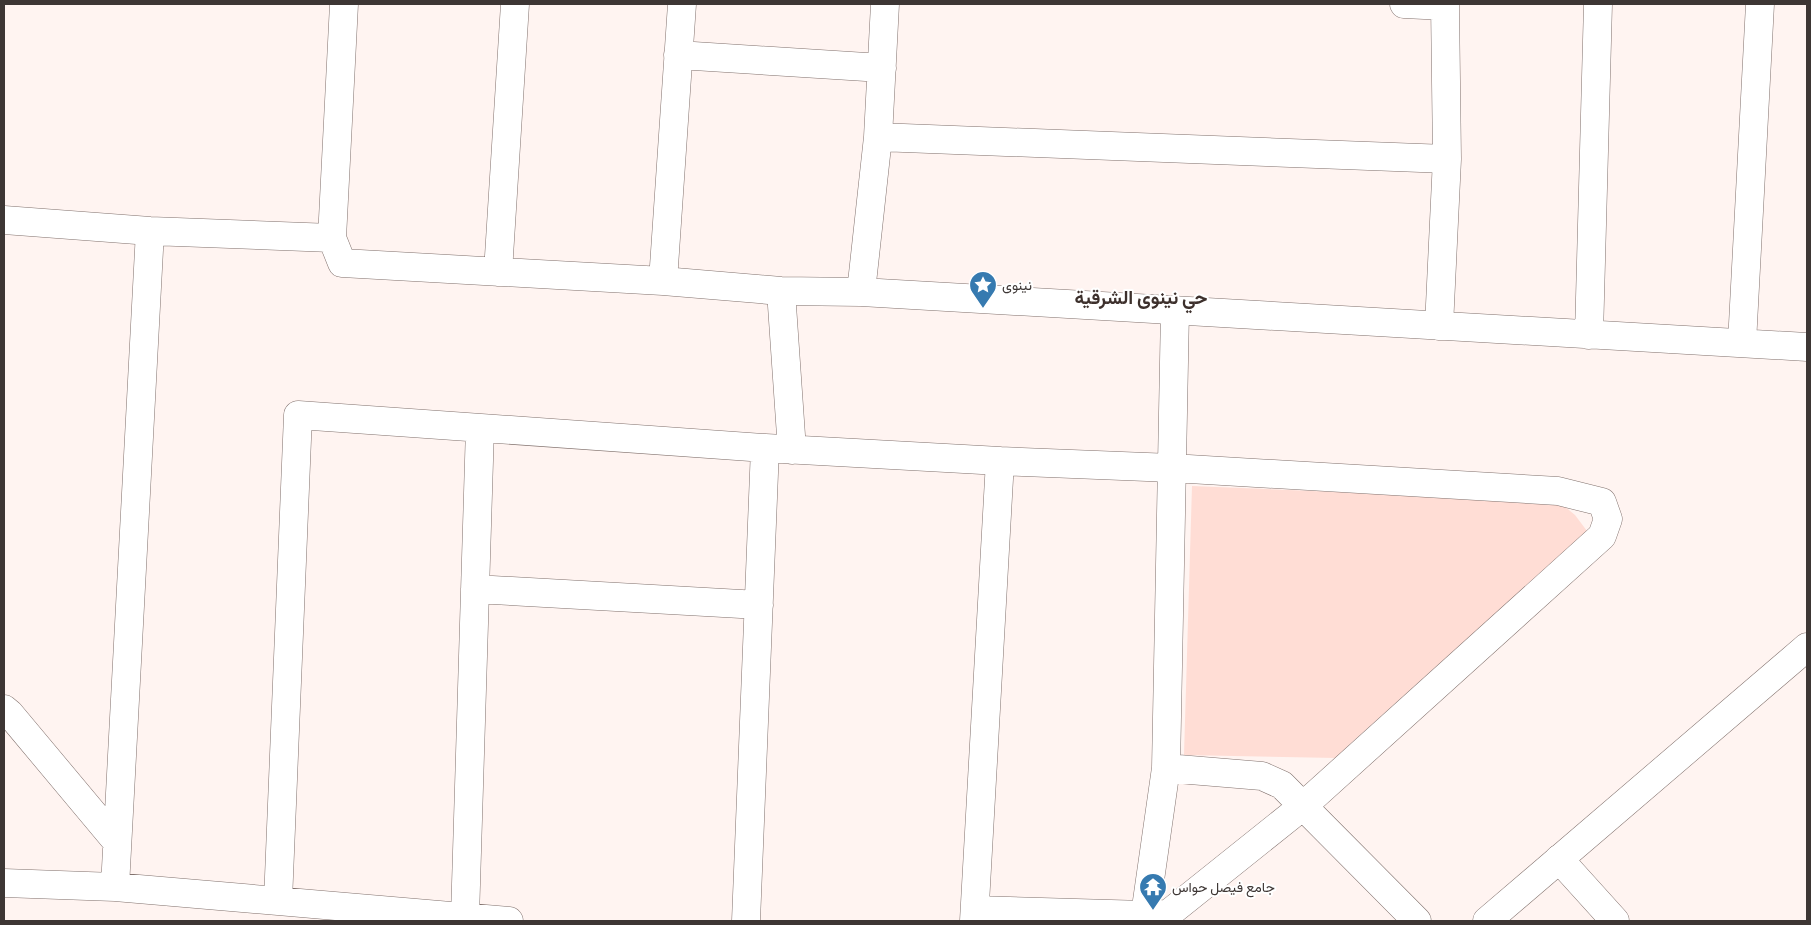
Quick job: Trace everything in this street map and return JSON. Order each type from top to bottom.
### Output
[{"type":"street","points":[[344,4],[332,238],[342,263],[663,281],[781,291],[861,292],[1807,347]]},
{"type":"street","points":[[498,272],[516,4]]},
{"type":"street","points":[[663,281],[682,4]]},
{"type":"street","points":[[861,292],[878,137],[885,4]]},
{"type":"street","points":[[1404,4],[1445,5],[1447,159],[1439,326]]},
{"type":"street","points":[[1589,334],[1598,4]]},
{"type":"street","points":[[1742,343],[1760,4]]},
{"type":"street","points":[[678,55],[882,68]]},
{"type":"street","points":[[878,137],[1447,159]]},
{"type":"street","points":[[4,220],[150,232],[332,238]]},
{"type":"street","points":[[115,886],[150,232]]},
{"type":"street","points":[[781,291],[792,450]]},
{"type":"street","points":[[1145,915],[1166,768],[1175,311]]},
{"type":"street","points":[[278,901],[298,415],[792,450],[1172,468],[1558,491],[1602,502],[1608,519],[1602,536],[1303,806],[1168,914],[975,916],[1000,461]]},
{"type":"street","points":[[465,917],[480,428]]},
{"type":"street","points":[[746,921],[765,448]]},
{"type":"street","points":[[475,589],[758,605]]},
{"type":"street","points":[[1487,921],[1807,647]]},
{"type":"street","points":[[4,709],[117,842]]},
{"type":"street","points":[[1166,768],[1262,776],[1282,785],[1416,921]]},
{"type":"street","points":[[1559,859],[1615,921]]},
{"type":"street","points":[[4,883],[115,886],[278,901],[311,912],[465,917],[510,921]]},
{"type":"shaded area","points":[[1192,486],[1558,501],[1575,515],[1587,531],[1336,758],[1184,755]]},
{"type":"place","name":"نينوى","points":[[983,309]]},
{"type":"place","name":"جامع فيصل حواس","points":[[1153,911]]},
{"type":"district","name":"حي نينوى الشرقية","points":[[1141,297]]}]
